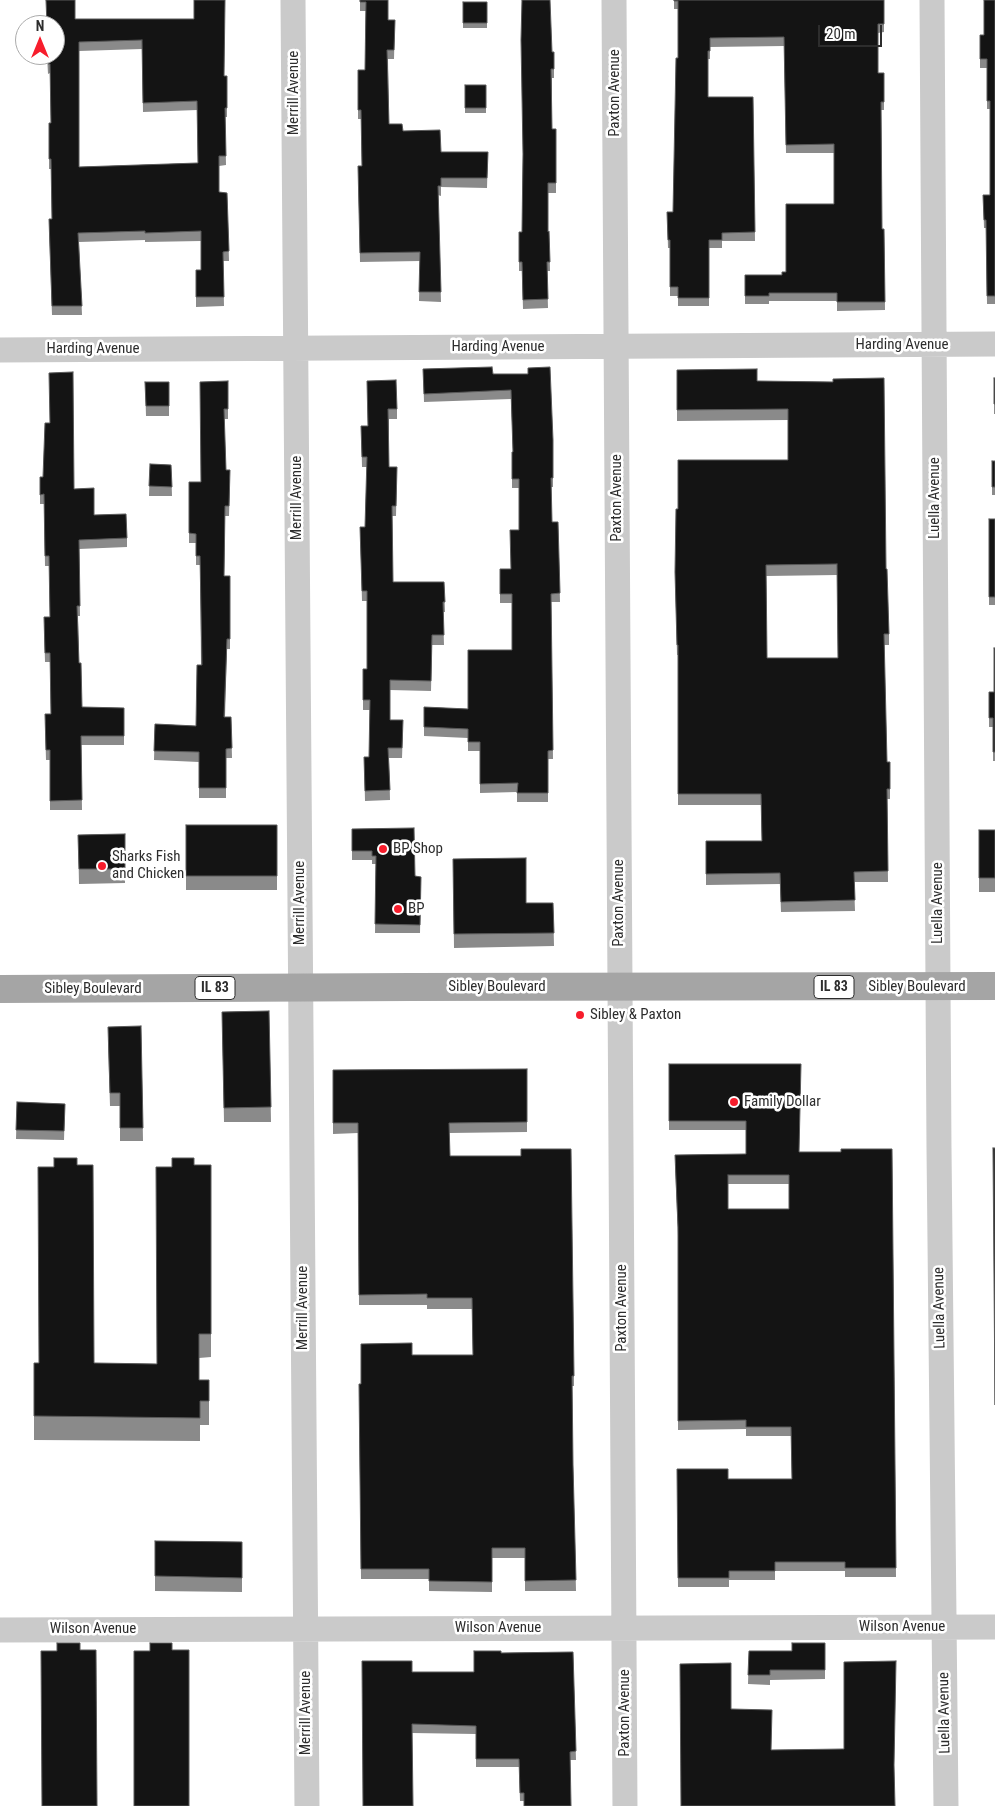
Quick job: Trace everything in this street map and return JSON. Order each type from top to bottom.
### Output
[{"type":"main road","name":"Sibley Boulevard","points":[[0,989],[995,986]]},
{"type":"street","name":"Merrill Avenue","points":[[293,0],[307,1806]]},
{"type":"street","name":"Paxton Avenue","points":[[614,0],[625,1806]]},
{"type":"street","name":"Luella Avenue","points":[[932,0],[938,1148],[946,1806]]},
{"type":"street","name":"Harding Avenue","points":[[0,350],[995,344]]},
{"type":"street","name":"Wilson Avenue","points":[[0,1630],[995,1627]]},
{"type":"building","points":[[46,0],[75,0],[75,19],[194,19],[194,0],[225,0],[224,76],[227,76],[227,108],[225,108],[226,156],[219,156],[219,192],[227,193],[229,251],[223,252],[224,297],[196,297],[196,270],[201,270],[201,231],[78,233],[82,306],[52,306],[49,219],[52,219],[51,159],[49,159],[49,123],[51,123],[50,65],[65,65],[65,15],[47,15]],"holes":[[[142,40],[143,103],[197,101],[198,163],[79,167],[79,42]]]},
{"type":"building","points":[[360,0],[388,0],[388,20],[395,20],[394,50],[387,50],[389,124],[402,124],[403,131],[440,130],[441,152],[488,152],[487,178],[441,178],[441,186],[438,186],[441,292],[419,292],[420,252],[360,253],[358,166],[362,166],[361,110],[358,110],[358,70],[365,70],[366,2],[360,2]]},
{"type":"building","points":[[522,0],[550,0],[552,52],[554,52],[554,69],[551,69],[552,129],[556,129],[556,183],[548,183],[550,262],[547,262],[548,299],[523,300],[522,262],[519,262],[519,232],[522,232],[523,154]]},
{"type":"building","points":[[674,0],[884,0],[884,24],[878,24],[878,73],[884,73],[884,102],[881,102],[882,229],[884,229],[885,302],[837,302],[837,293],[769,293],[769,296],[745,296],[745,275],[782,275],[782,272],[786,272],[786,204],[834,204],[834,144],[786,145],[784,37],[710,38],[710,51],[708,51],[708,97],[753,97],[755,232],[722,233],[722,240],[709,240],[709,298],[678,298],[678,287],[670,287],[670,240],[668,240],[667,212],[673,212],[676,58],[678,58],[678,1]]},
{"type":"building","points":[[984,0],[995,0],[995,296],[987,296],[986,220],[984,220],[983,195],[990,195],[990,101],[987,101],[987,59],[980,59],[980,35],[984,35]]},
{"type":"building","points":[[463,2],[487,2],[487,23],[463,23]]},
{"type":"building","points":[[465,85],[486,85],[486,108],[465,108]]},
{"type":"building","points":[[492,367],[493,374],[528,374],[528,368],[550,367],[553,440],[553,478],[551,478],[552,522],[558,522],[560,593],[551,594],[553,750],[548,751],[548,793],[517,793],[518,783],[480,784],[480,742],[468,742],[468,729],[424,727],[424,707],[468,709],[468,650],[512,650],[512,594],[500,594],[500,569],[511,569],[510,530],[519,530],[519,479],[512,479],[511,390],[424,394],[423,369]]},
{"type":"building","points":[[757,369],[757,381],[833,382],[833,379],[884,378],[886,569],[889,634],[884,634],[887,762],[890,762],[890,789],[887,789],[888,871],[854,872],[855,900],[781,902],[780,873],[706,874],[706,841],[762,841],[761,794],[678,794],[678,645],[675,572],[678,460],[788,460],[788,409],[677,410],[677,370]],"holes":[[[837,564],[838,658],[767,658],[766,565]]]},
{"type":"building","points":[[73,372],[74,489],[94,488],[94,515],[126,514],[127,538],[79,540],[80,606],[77,606],[82,707],[124,708],[124,736],[81,736],[82,800],[50,801],[50,750],[46,750],[45,714],[51,714],[50,653],[45,653],[44,617],[50,617],[49,556],[45,556],[44,494],[40,495],[40,477],[43,477],[45,423],[50,423],[49,373]]},
{"type":"building","points":[[995,378],[995,404],[994,404]]},
{"type":"building","points":[[396,380],[397,409],[388,409],[389,467],[397,467],[396,506],[392,506],[393,582],[444,582],[444,635],[432,635],[431,681],[390,680],[390,720],[403,720],[402,748],[388,748],[390,790],[365,791],[364,757],[369,757],[370,700],[363,700],[363,669],[367,669],[367,591],[362,591],[360,527],[365,527],[367,457],[362,457],[361,426],[368,426],[367,381]]},
{"type":"building","points":[[228,381],[228,409],[224,409],[226,470],[230,470],[229,506],[225,506],[224,576],[230,576],[230,639],[227,639],[224,717],[231,717],[232,748],[226,749],[226,788],[199,788],[199,752],[154,751],[155,724],[196,726],[197,665],[202,665],[200,556],[196,556],[196,534],[189,533],[189,482],[201,482],[200,382]]},
{"type":"building","points":[[145,382],[169,382],[169,406],[146,406]]},
{"type":"building","points":[[992,461],[995,461],[995,487],[992,487]]},
{"type":"building","points":[[150,464],[171,465],[172,487],[149,486]]},
{"type":"building","points":[[989,519],[995,519],[995,597],[989,597]]},
{"type":"building","points":[[994,648],[995,752],[993,752],[993,718],[989,718],[989,692],[994,692]]},
{"type":"building","points":[[186,825],[277,825],[277,876],[186,876]]},
{"type":"building","points":[[414,828],[415,876],[421,877],[420,925],[375,924],[376,856],[372,856],[372,851],[352,851],[352,829]]},
{"type":"building","points":[[979,830],[995,830],[995,878],[979,878]]},
{"type":"building","points":[[125,834],[125,869],[79,869],[78,835]]},
{"type":"building","points":[[526,858],[526,903],[553,903],[554,933],[454,934],[453,859]]},
{"type":"building","points":[[269,1011],[271,1107],[224,1108],[222,1012]]},
{"type":"building","points":[[141,1026],[143,1128],[120,1128],[120,1093],[110,1093],[108,1027]]},
{"type":"building","points":[[669,1064],[801,1064],[799,1152],[841,1152],[841,1149],[892,1149],[896,1568],[845,1568],[845,1562],[775,1562],[775,1571],[729,1571],[729,1578],[678,1578],[677,1469],[728,1469],[728,1479],[792,1479],[791,1427],[746,1427],[746,1420],[678,1421],[678,1227],[675,1155],[746,1154],[746,1121],[669,1121]],"holes":[[[728,1175],[789,1175],[789,1209],[728,1209]]]},
{"type":"building","points":[[527,1069],[527,1122],[449,1123],[450,1156],[521,1156],[521,1149],[571,1149],[574,1376],[572,1376],[573,1465],[576,1580],[525,1581],[525,1548],[492,1548],[492,1582],[429,1581],[429,1569],[361,1569],[359,1384],[361,1384],[361,1344],[412,1343],[412,1355],[473,1355],[472,1298],[427,1298],[427,1294],[359,1295],[358,1123],[333,1123],[333,1070]]},
{"type":"building","points":[[17,1102],[65,1104],[64,1131],[16,1130]]},
{"type":"building","points":[[993,1148],[995,1148],[995,1405]]},
{"type":"building","points":[[54,1158],[77,1158],[77,1165],[93,1165],[94,1363],[157,1364],[156,1167],[172,1167],[172,1158],[194,1158],[194,1165],[211,1165],[211,1334],[199,1334],[199,1380],[209,1380],[209,1401],[200,1401],[200,1418],[34,1416],[34,1363],[39,1363],[38,1167],[54,1167]]},
{"type":"building","points":[[155,1541],[242,1542],[242,1578],[155,1576]]},
{"type":"building","points":[[57,1643],[80,1643],[80,1650],[96,1650],[97,1806],[42,1806],[41,1651],[57,1651]]},
{"type":"building","points":[[150,1643],[172,1643],[172,1650],[189,1650],[189,1806],[134,1806],[134,1651],[150,1651]]},
{"type":"building","points":[[792,1643],[825,1643],[825,1670],[770,1670],[770,1675],[748,1675],[749,1651],[792,1651]]},
{"type":"building","points":[[474,1651],[501,1651],[501,1653],[573,1652],[576,1751],[570,1752],[571,1806],[524,1806],[524,1793],[520,1793],[519,1759],[476,1759],[476,1726],[412,1724],[413,1806],[363,1806],[362,1661],[412,1661],[412,1672],[474,1672]]},
{"type":"building","points":[[896,1661],[895,1806],[681,1806],[680,1664],[731,1663],[731,1709],[772,1710],[771,1750],[844,1749],[844,1662]]},
{"type":"place","name":"BP Shop","points":[[383,849]]},
{"type":"place","name":"Sharks Fish and Chicken","points":[[102,866]]},
{"type":"place","name":"BP","points":[[398,909]]},
{"type":"place","name":"Sibley & Paxton","points":[[580,1015]]},
{"type":"place","name":"Family Dollar","points":[[734,1102]]}]
